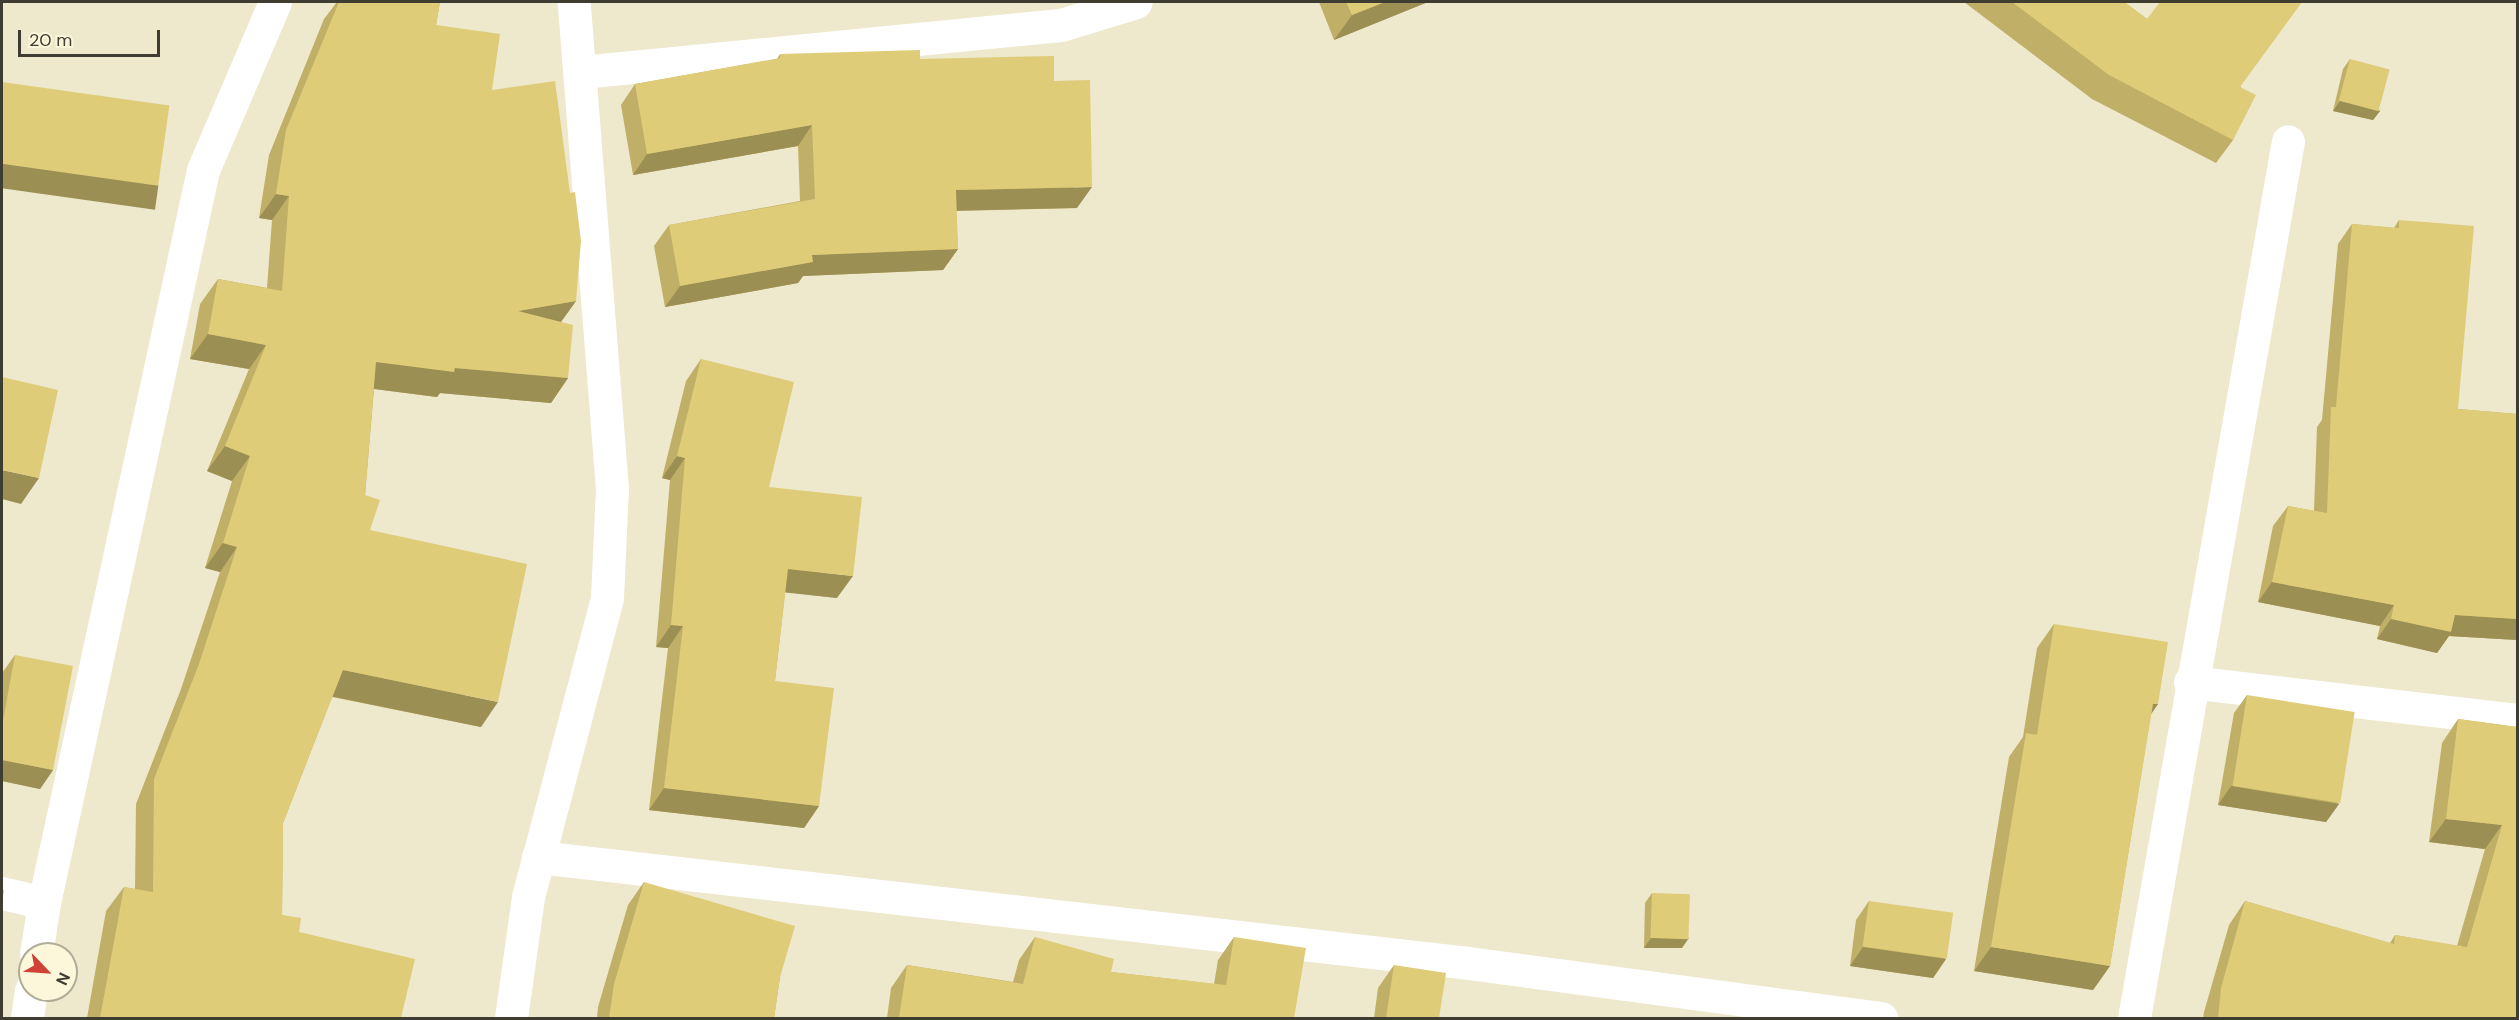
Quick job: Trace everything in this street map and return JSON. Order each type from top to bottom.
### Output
[{"type":"street","points":[[38,942],[44,903],[203,170],[275,2]]},
{"type":"street","points":[[511,1018],[528,897],[607,597],[612,489],[574,2]]},
{"type":"street","points":[[581,72],[1061,25],[1136,2]]},
{"type":"street","points":[[2134,1018],[2190,682],[2288,141]]},
{"type":"street","points":[[2190,682],[2517,720]]},
{"type":"street","points":[[538,857],[1468,963],[1881,1018]]},
{"type":"street","points":[[2,893],[44,903]]},
{"type":"street","points":[[27,1018],[29,1002]]},
{"type":"building","points":[[339,2],[440,2],[436,25],[500,34],[492,90],[555,81],[570,193],[575,192],[581,241],[576,301],[518,311],[573,325],[568,378],[455,368],[454,372],[376,362],[365,495],[380,500],[370,530],[527,564],[498,702],[343,670],[283,823],[282,915],[301,918],[299,932],[415,959],[401,1018],[100,1018],[124,887],[153,892],[154,779],[199,664],[237,547],[223,543],[250,456],[225,446],[266,345],[208,334],[218,279],[282,291],[289,196],[276,194],[286,130]]},
{"type":"building","points":[[1346,2],[1385,2],[1352,15]]},
{"type":"building","points":[[2012,2],[2124,2],[2147,19],[2160,2],[2302,2],[2240,87],[2256,95],[2233,140],[2109,75]]},
{"type":"building","points":[[920,50],[920,59],[1054,56],[1054,81],[1090,80],[1092,187],[956,190],[958,249],[812,255],[813,262],[680,286],[669,225],[815,199],[812,125],[647,154],[635,84],[780,58],[780,54]]},
{"type":"building","points":[[2350,59],[2390,70],[2378,111],[2339,101]]},
{"type":"building","points":[[2,82],[169,106],[158,186],[2,164]]},
{"type":"building","points":[[2399,220],[2474,226],[2458,409],[2517,414],[2517,619],[2455,615],[2451,632],[2391,619],[2394,605],[2272,582],[2288,506],[2327,513],[2331,407],[2336,407],[2352,224],[2399,228]]},
{"type":"building","points":[[701,359],[794,382],[769,487],[862,497],[853,576],[788,569],[775,681],[834,688],[819,806],[664,788],[683,626],[671,625],[685,458],[677,456]]},
{"type":"building","points":[[2,377],[58,390],[39,478],[2,470]]},
{"type":"building","points":[[2054,624],[2168,642],[2158,704],[2153,704],[2110,966],[1991,947],[2026,733],[2037,735]]},
{"type":"building","points":[[15,655],[73,666],[53,770],[2,760],[2,726]]},
{"type":"building","points":[[2247,695],[2355,712],[2340,803],[2233,786]]},
{"type":"building","points":[[2458,719],[2517,727],[2517,1018],[2218,1018],[2221,988],[2245,901],[2394,944],[2395,935],[2467,947],[2502,825],[2446,819]]},
{"type":"building","points":[[644,882],[795,926],[780,977],[774,1018],[609,1018],[614,984]]},
{"type":"building","points":[[1652,893],[1690,894],[1688,939],[1650,938]]},
{"type":"building","points":[[1869,901],[1953,913],[1947,958],[1863,947]]},
{"type":"building","points":[[1035,937],[1114,959],[1111,972],[1226,985],[1234,937],[1306,948],[1294,1018],[899,1018],[907,965],[1023,984]]},
{"type":"building","points":[[1394,965],[1446,973],[1439,1018],[1386,1018]]}]
